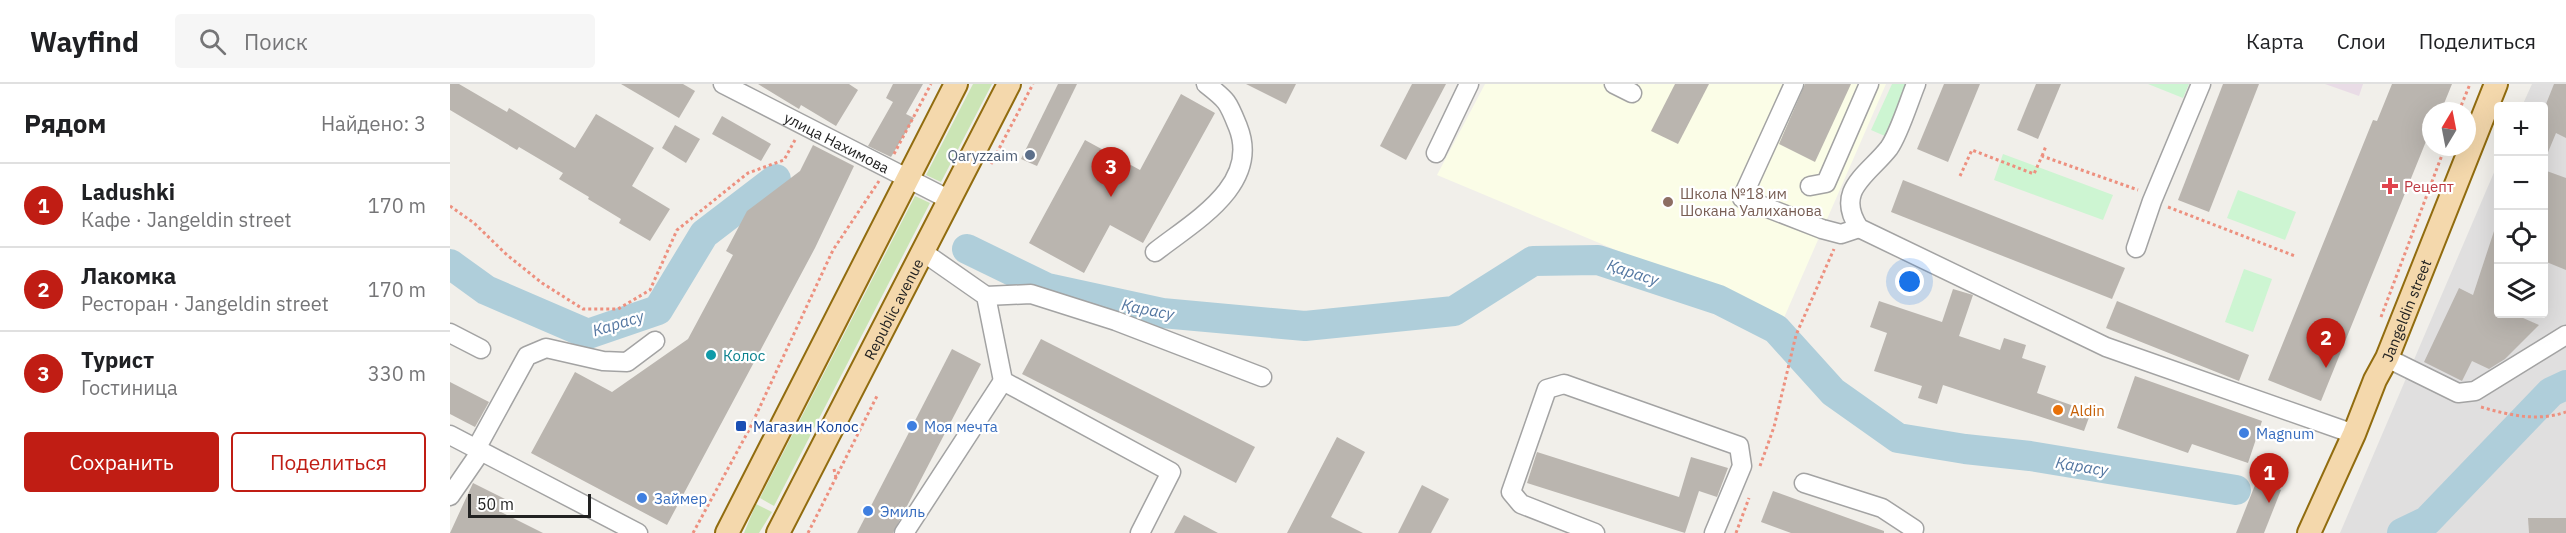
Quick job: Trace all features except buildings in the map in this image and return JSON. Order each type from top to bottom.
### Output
[{"type":"main road","points":[[728,533],[897,173],[956,84]]},
{"type":"main road","name":"Republic avenue","points":[[778,533],[1009,84]]},
{"type":"main road","name":"Jangeldin street","points":[[2309,533],[2354,434],[2375,380],[2387,358],[2496,84]]},
{"type":"street","name":"улица Нахимова","points":[[723,84],[950,200]]},
{"type":"street","points":[[1155,252],[1212,208],[1235,182],[1243,161],[1244,141],[1227,100],[1206,84]]},
{"type":"street","points":[[1436,153],[1469,84]]},
{"type":"street","points":[[1614,84],[1632,93]]},
{"type":"street","points":[[1794,84],[1742,198],[1841,234],[1859,228]]},
{"type":"street","points":[[1810,186],[1826,183],[1869,84]]},
{"type":"street","points":[[1916,84],[1890,147],[1862,175],[1850,196],[1851,216],[1859,228],[2106,347],[2354,434]]},
{"type":"street","points":[[2136,248],[2153,198],[2201,84]]},
{"type":"street","points":[[923,252],[986,296],[1030,294],[1116,321],[1262,377]]},
{"type":"street","points":[[904,533],[1003,381],[986,296]]},
{"type":"street","points":[[450,333],[481,349]]},
{"type":"street","points":[[2387,358],[2458,393],[2475,391],[2566,335]]},
{"type":"street","points":[[450,496],[479,450],[527,356],[546,348],[603,361],[627,362],[655,341]]},
{"type":"street","points":[[1003,381],[1171,472],[1140,533]]},
{"type":"street","points":[[1595,533],[1521,504],[1511,492],[1546,389],[1564,384],[1739,446],[1742,466],[1714,533]]},
{"type":"street","points":[[450,435],[638,533]]},
{"type":"street","points":[[1804,483],[1882,508],[1914,529],[1913,533]]},
{"type":"path","points":[[693,533],[750,428],[833,250],[897,173],[931,84]]},
{"type":"path","points":[[2463,102],[2470,84]]},
{"type":"path","points":[[450,206],[474,223],[507,255],[542,283],[583,309],[618,309],[650,290],[677,230],[748,173],[784,160],[804,125]]},
{"type":"path","points":[[1960,176],[1972,150],[2034,174],[2046,146]]},
{"type":"path","points":[[2042,156],[2295,256]]},
{"type":"path","points":[[2377,326],[2442,156]]},
{"type":"path","points":[[1759,470],[1774,428],[1796,335],[1841,234]]},
{"type":"path","points":[[808,533],[878,394]]},
{"type":"path","points":[[2506,414],[2548,418],[2566,412]]},
{"type":"path","points":[[1736,533],[1751,491]]},
{"type":"shaded area","name":"Школа №18 им Шокана Уалиханова","points":[[1485,84],[1886,84],[1783,320],[1437,175]]},
{"type":"shaded area","points":[[2325,84],[2363,84],[2359,96]]},
{"type":"shaded area","points":[[2532,84],[2566,84],[2566,533],[2340,533],[2494,172],[2494,318],[2548,318],[2548,102],[2524,102]]},
{"type":"green space","points":[[973,84],[992,84],[941,182],[926,175]]},
{"type":"green space","points":[[1892,84],[1920,84],[1894,140],[1871,130]]},
{"type":"green space","points":[[2148,84],[2189,84],[2183,98]]},
{"type":"green space","points":[[2003,154],[2113,195],[2103,220],[1994,180]]},
{"type":"green space","points":[[2238,190],[2296,212],[2285,240],[2227,218]]},
{"type":"green space","points":[[915,196],[930,203],[774,506],[760,498]]},
{"type":"green space","points":[[2244,269],[2272,279],[2253,332],[2225,322]]},
{"type":"green space","points":[[756,504],[772,512],[759,533],[744,533]]},
{"type":"waterway","name":"Карасу","points":[[450,264],[486,290],[588,334],[658,310],[704,234],[776,179]]},
{"type":"waterway","name":"Қарасу","points":[[967,249],[1047,288],[1162,313],[1305,326],[1454,311],[1533,261],[1598,260],[1719,300],[1776,329],[1833,392],[1898,438],[1965,449],[2030,456],[2236,490]]},
{"type":"waterway","name":"Қарасу","points":[[2402,533],[2427,521],[2551,392],[2566,385]]},
{"type":"place","name":"Qaryzzaim","points":[[1030,155]]},
{"type":"place","name":"Рецепт","points":[[2390,186]]},
{"type":"place","name":"Турист","points":[[1111,197]]},
{"type":"place","name":"Школа №18 им Шокана Уалиханова","points":[[1668,202]]},
{"type":"place","name":"Колос","points":[[711,355]]},
{"type":"place","name":"Лакомка","points":[[2326,368]]},
{"type":"place","name":"Aldin","points":[[2058,410]]},
{"type":"place","name":"Магазин Колос","points":[[741,426]]},
{"type":"place","name":"Моя мечта","points":[[912,426]]},
{"type":"place","name":"Magnum","points":[[2244,433]]},
{"type":"place","name":"Займер","points":[[642,498]]},
{"type":"place","name":"Ladushki","points":[[2269,503]]},
{"type":"place","name":"Эмиль","points":[[868,511]]}]
